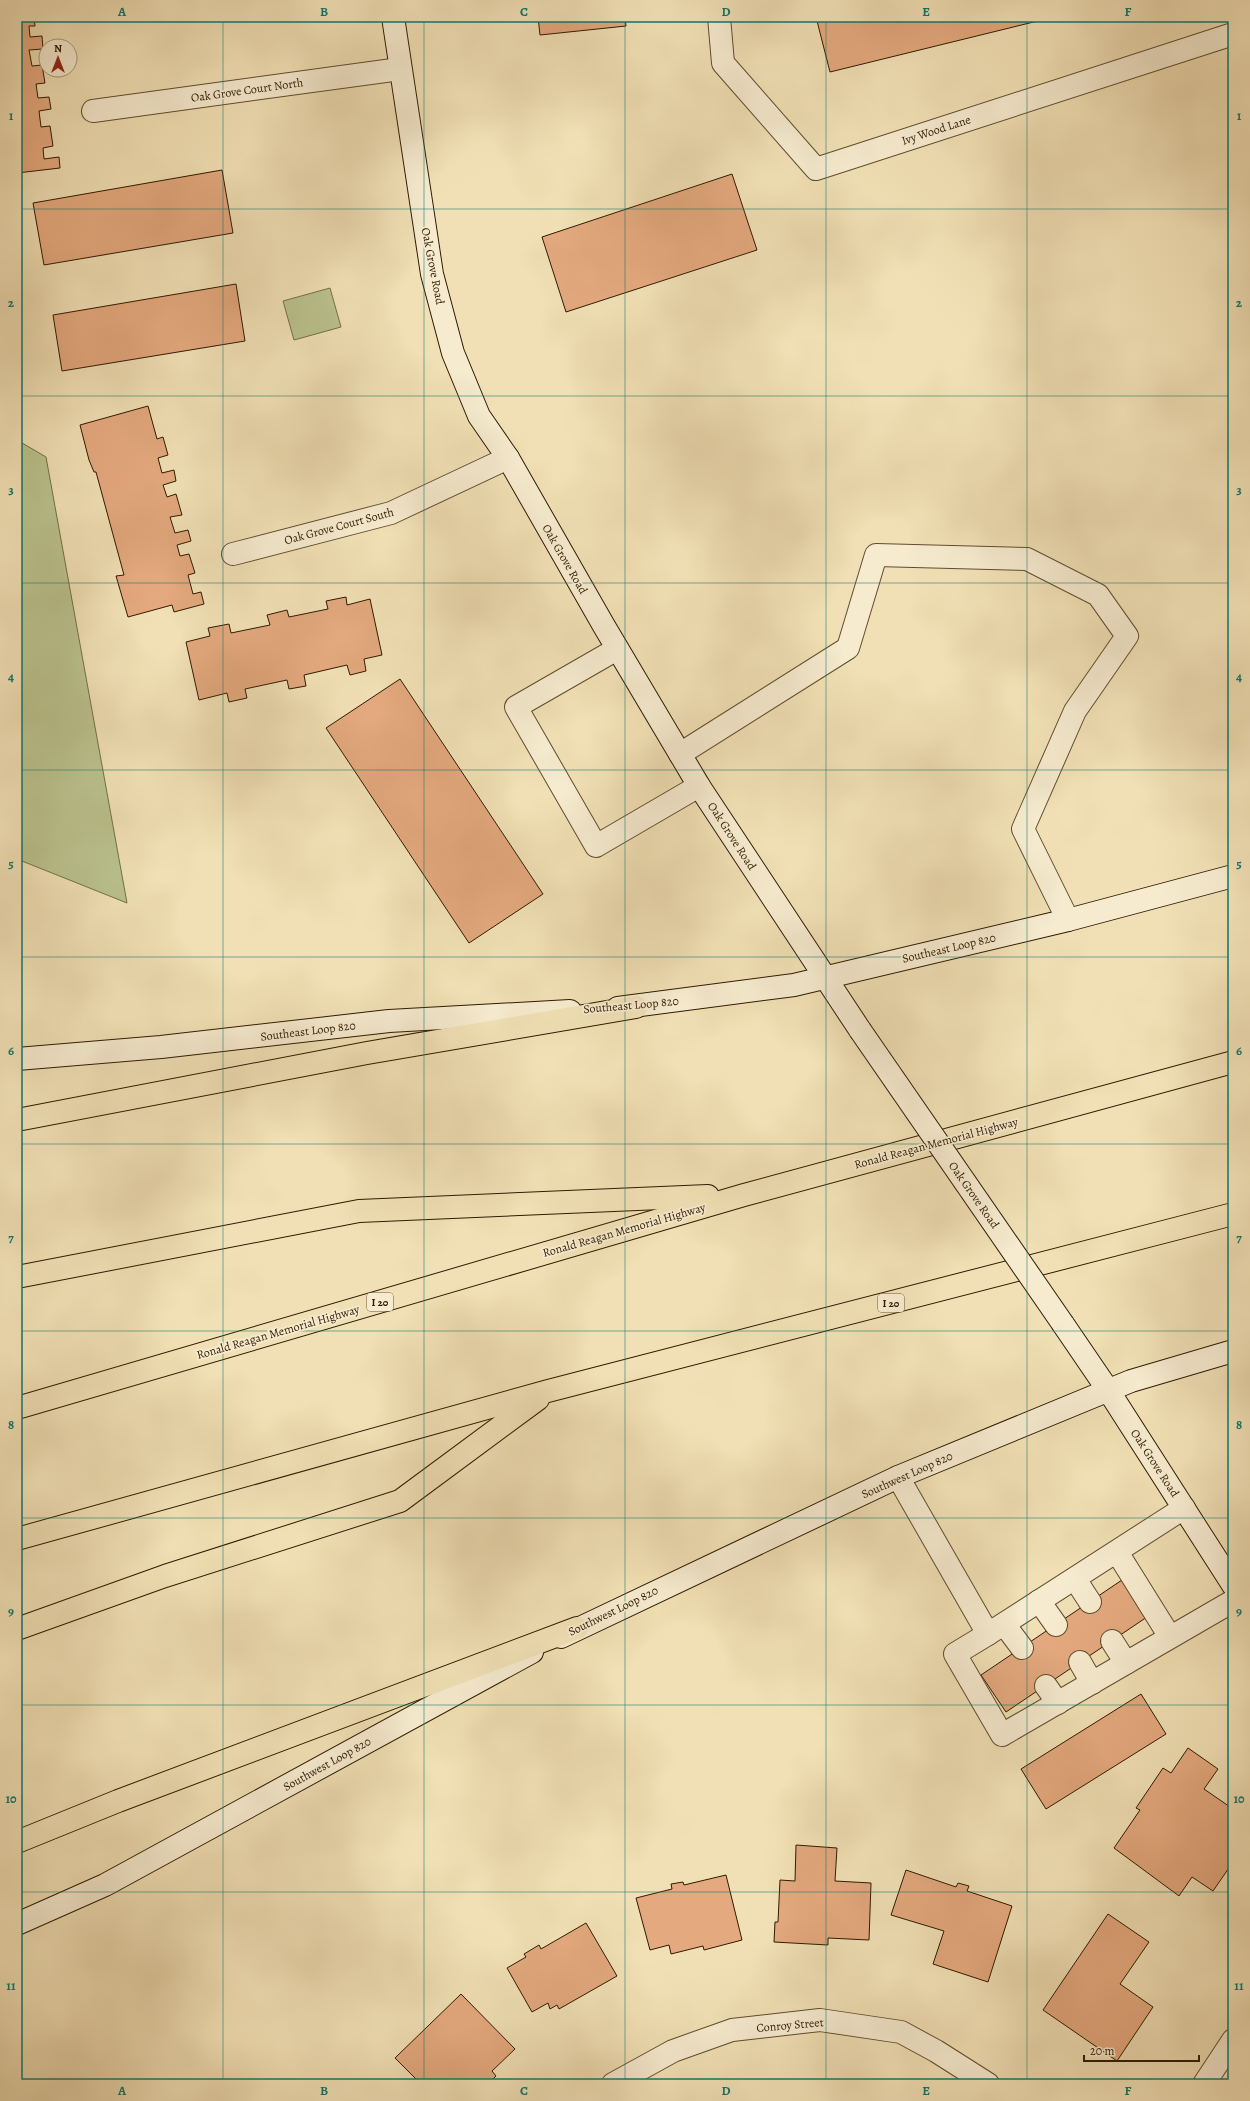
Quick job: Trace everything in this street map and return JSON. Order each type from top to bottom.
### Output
[{"type":"highway","points":[[17,1120],[359,1055],[636,1007]]},
{"type":"highway","name":"Ronald Reagan Memorial Highway","points":[[17,1408],[744,1195],[1233,1062]]},
{"type":"highway","points":[[17,1277],[359,1212],[744,1195]]},
{"type":"highway","name":"I 20","points":[[17,1539],[548,1391],[1233,1214]]},
{"type":"highway","points":[[17,1629],[165,1576],[400,1501],[548,1391]]},
{"type":"highway","points":[[17,1842],[118,1801],[577,1628]]},
{"type":"main road","name":"Oak Grove Road","points":[[392,17],[432,274],[453,353],[479,416],[508,458],[617,649],[699,786],[824,978],[1108,1390],[1233,1585]]},
{"type":"main road","name":"Ivy Wood Lane","points":[[719,17],[723,63],[816,169],[1233,34]]},
{"type":"main road","name":"Oak Grove Court North","points":[[93,111],[400,69]]},
{"type":"main road","name":"Oak Grove Court South","points":[[233,554],[390,513],[508,458]]},
{"type":"main road","points":[[680,754],[848,648],[876,555],[1027,559],[1098,595],[1127,636],[1075,710],[1023,829],[1068,920]]},
{"type":"main road","points":[[617,649],[516,707],[596,846],[699,786]]},
{"type":"main road","name":"Southeast Loop 820","points":[[17,1059],[161,1048],[389,1021],[636,1007],[794,985],[1068,920],[1233,876]]},
{"type":"main road","name":"Southwest Loop 820","points":[[17,1924],[105,1885],[577,1628],[898,1477],[1131,1381],[1233,1351]]},
{"type":"main road","points":[[898,1477],[996,1629],[1022,1648]]},
{"type":"main road","points":[[1184,1508],[1075,1579],[955,1654],[1002,1735],[1052,1694],[1092,1683],[1233,1601]]},
{"type":"main road","points":[[1117,1552],[1170,1637]]},
{"type":"main road","points":[[1075,1579],[1090,1602]]},
{"type":"main road","points":[[1039,1601],[1056,1625]]},
{"type":"main road","points":[[1112,1641],[1126,1663]]},
{"type":"main road","points":[[1080,1662],[1092,1683]]},
{"type":"main road","name":"Conroy Street","points":[[613,2084],[673,2051],[732,2030],[820,2020],[901,2032],[936,2051],[988,2084]]},
{"type":"main road","points":[[1204,2084],[1233,2040]]},
{"type":"green space","points":[[330,288],[341,327],[294,340],[283,301]]},
{"type":"green space","points":[[17,440],[46,457],[127,903],[17,859]]},
{"type":"building","points":[[17,17],[34,17],[35,26],[29,26],[30,37],[42,36],[42,38],[38,38],[38,49],[29,50],[32,66],[38,65],[38,78],[44,78],[45,83],[36,84],[38,98],[49,97],[51,109],[39,111],[41,127],[50,126],[53,146],[43,148],[44,159],[59,157],[60,168],[17,173]]},
{"type":"building","points":[[538,17],[625,17],[626,26],[540,35]]},
{"type":"building","points":[[816,17],[1054,17],[830,72]]},
{"type":"building","points":[[222,170],[233,233],[44,265],[33,203]]},
{"type":"building","points":[[732,174],[757,250],[566,312],[542,237]]},
{"type":"building","points":[[236,284],[245,341],[62,371],[53,315]]},
{"type":"building","points":[[148,406],[157,439],[163,437],[168,455],[158,458],[162,473],[174,470],[176,481],[163,485],[167,497],[176,494],[182,515],[170,517],[175,533],[188,530],[191,541],[177,545],[180,556],[189,554],[195,573],[188,575],[193,594],[201,592],[204,604],[174,612],[172,605],[128,617],[116,576],[124,575],[96,472],[94,472],[89,460],[80,425]]},
{"type":"building","points":[[346,597],[347,605],[370,599],[382,655],[364,659],[366,671],[350,675],[347,665],[304,675],[306,686],[289,689],[287,680],[245,689],[247,698],[229,702],[227,693],[199,700],[186,642],[210,636],[208,628],[229,624],[231,633],[270,625],[267,615],[287,610],[289,617],[328,609],[326,601]]},
{"type":"building","points":[[400,679],[543,894],[469,943],[326,728]]},
{"type":"building","points":[[1122,1580],[1147,1617],[1006,1712],[981,1675]]},
{"type":"building","points":[[1141,1694],[1166,1734],[1046,1809],[1021,1769]]},
{"type":"building","points":[[1188,1748],[1218,1769],[1204,1789],[1233,1809],[1233,1862],[1213,1891],[1192,1877],[1179,1896],[1114,1848],[1140,1810],[1136,1808],[1163,1768],[1171,1773]]},
{"type":"building","points":[[796,1845],[837,1848],[835,1881],[871,1883],[869,1940],[828,1938],[828,1945],[774,1942],[775,1922],[778,1922],[780,1880],[795,1881]]},
{"type":"building","points":[[906,1870],[956,1887],[958,1883],[969,1886],[967,1891],[1012,1906],[988,1982],[933,1964],[944,1931],[891,1915]]},
{"type":"building","points":[[726,1875],[742,1940],[704,1950],[703,1946],[671,1954],[669,1945],[650,1950],[636,1898],[672,1889],[671,1884],[683,1882],[684,1885]]},
{"type":"building","points":[[1108,1914],[1149,1942],[1120,1984],[1153,2007],[1117,2061],[1043,2010]]},
{"type":"building","points":[[586,1923],[617,1976],[559,2009],[557,2005],[550,2009],[548,2003],[532,2012],[507,1968],[526,1957],[524,1954],[539,1945],[541,1949]]},
{"type":"building","points":[[461,1994],[515,2049],[492,2071],[496,2076],[488,2084],[421,2084],[395,2058]]}]
